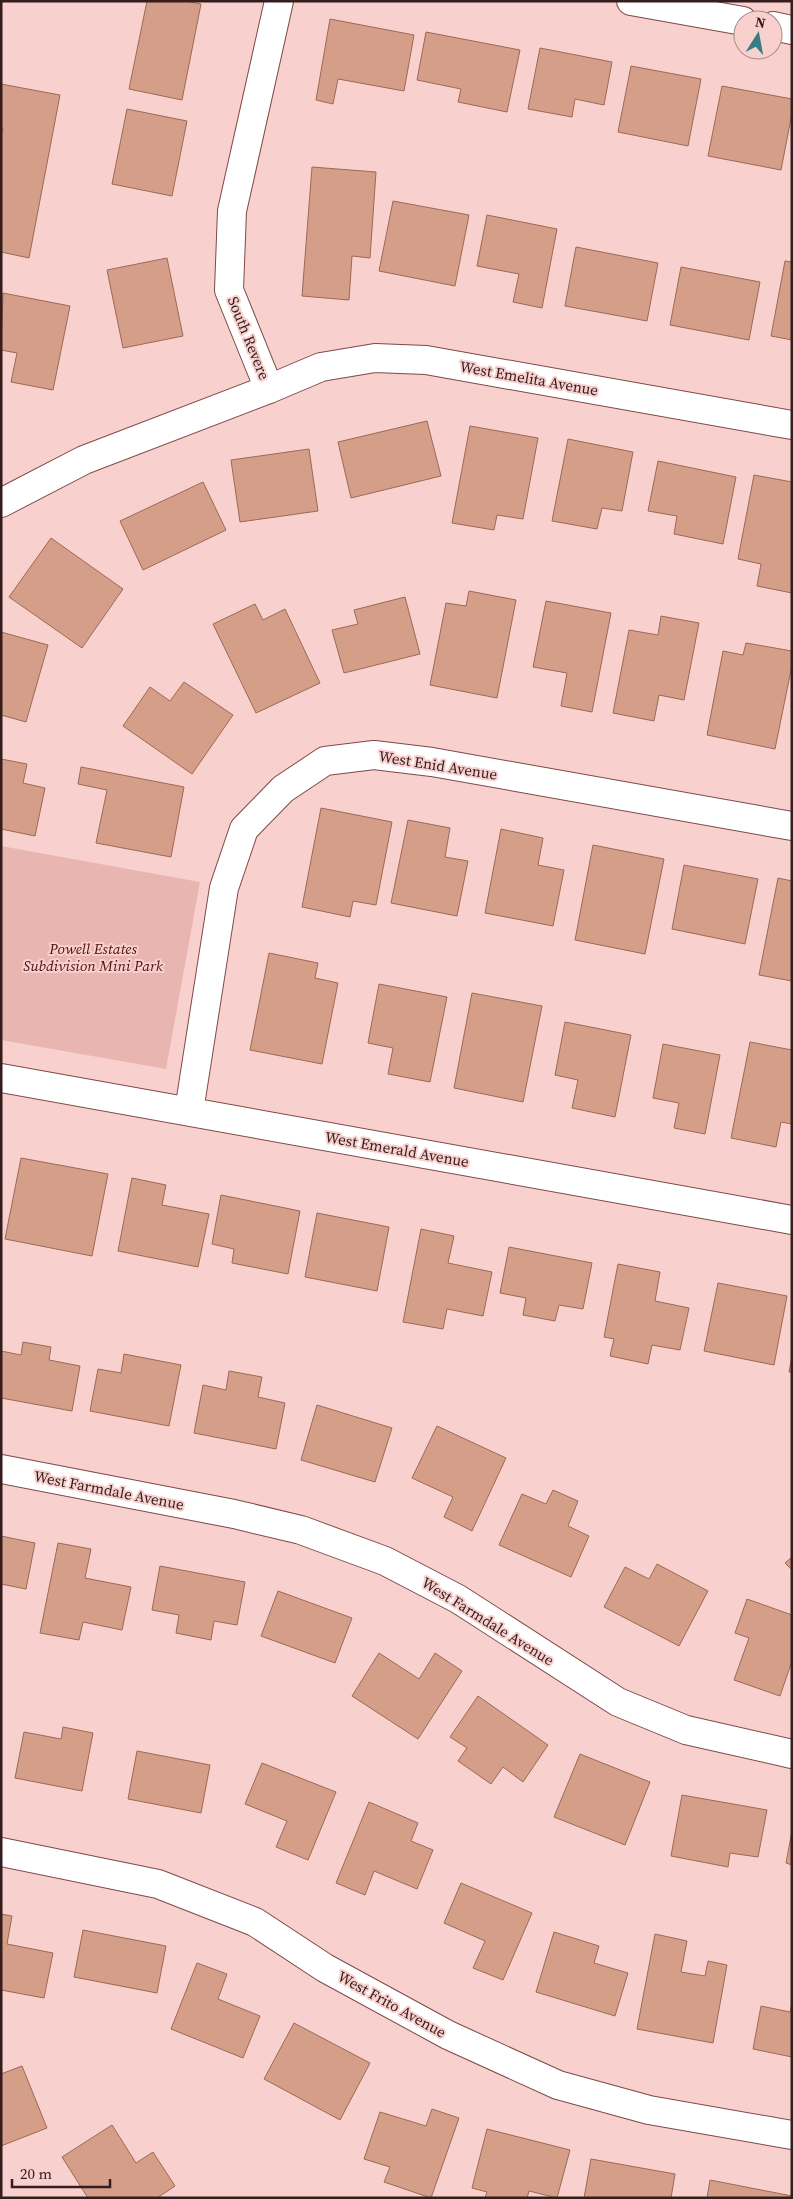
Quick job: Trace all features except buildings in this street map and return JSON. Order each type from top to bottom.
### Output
[{"type":"street","name":"South Revere","points":[[1,503],[84,460],[269,389],[229,290],[232,211],[279,1]]},
{"type":"street","points":[[632,1],[733,19]]},
{"type":"street","name":"West Emelita Avenue","points":[[269,389],[321,367],[375,358],[426,360],[792,425]]},
{"type":"street","name":"West Enid Avenue","points":[[189,1112],[224,888],[244,828],[284,789],[325,761],[374,755],[432,762],[792,826]]},
{"type":"street","name":"West Emerald Avenue","points":[[1,1078],[792,1220]]},
{"type":"street","name":"West Farmdale Avenue","points":[[1,1469],[234,1514],[301,1530],[385,1561],[458,1599],[618,1702],[686,1730],[792,1754]]},
{"type":"street","name":"West Frito Avenue","points":[[1,1852],[158,1884],[255,1922],[325,1968],[448,2035],[558,2084],[649,2110],[792,2135]]},
{"type":"green space","name":"Powell Estates Subdivision Mini Park","points":[[1,846],[200,882],[166,1069],[1,1040]]}]
